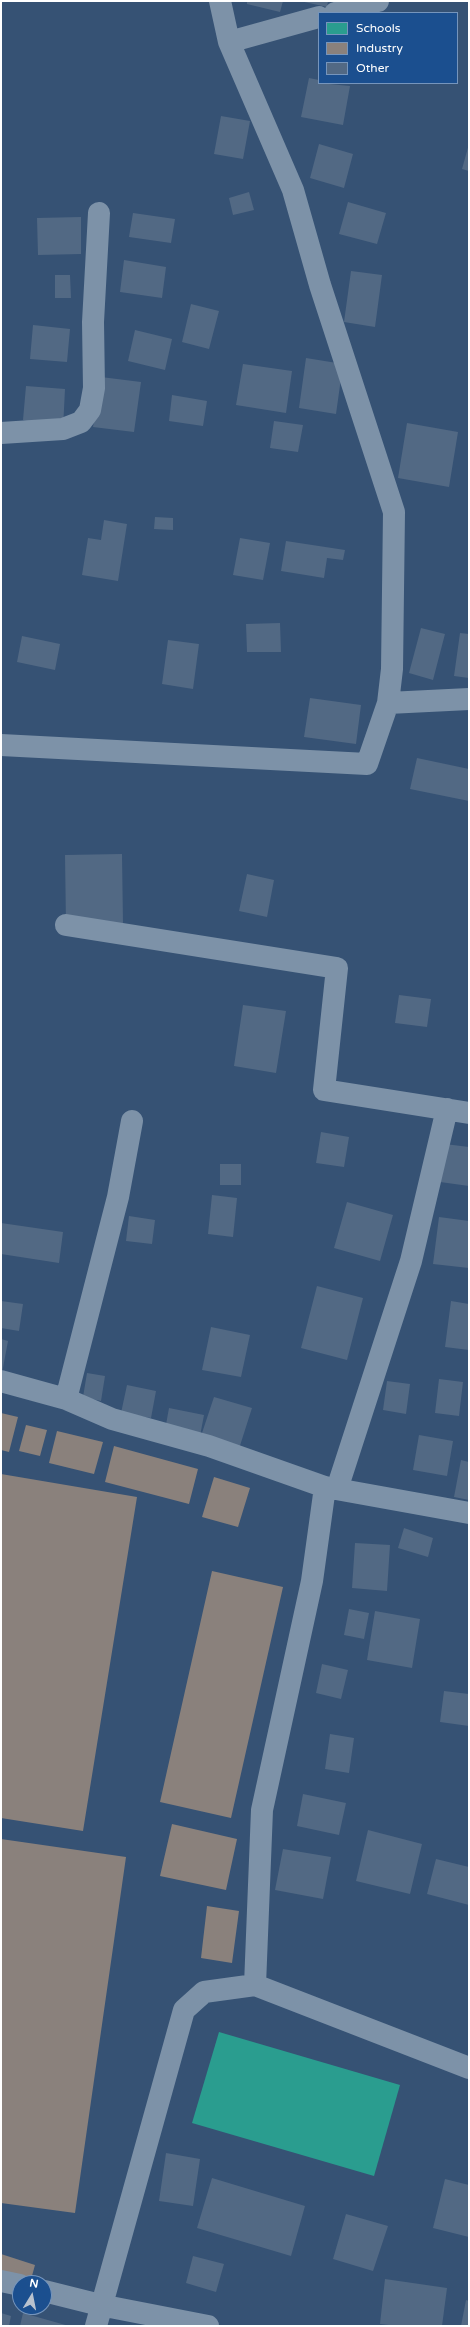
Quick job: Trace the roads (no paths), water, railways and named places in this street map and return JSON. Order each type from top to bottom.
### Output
[{"type":"street","points":[[1,745],[367,764],[388,703],[392,669],[394,512],[320,285],[293,190],[229,42],[220,1]]},
{"type":"street","points":[[339,12],[378,1]]},
{"type":"street","points":[[229,42],[318,17]]},
{"type":"street","points":[[1,433],[63,429],[81,422],[90,410],[94,388],[93,322],[99,213]]},
{"type":"street","points":[[388,703],[469,699]]},
{"type":"street","points":[[66,925],[337,968],[324,1090],[469,1113]]},
{"type":"street","points":[[255,1985],[262,1810],[331,1488],[411,1261],[447,1109]]},
{"type":"street","points":[[66,1399],[118,1197],[132,1121]]},
{"type":"street","points":[[1,1381],[66,1399],[112,1419],[209,1446],[331,1488],[469,1513]]},
{"type":"street","points":[[98,2316],[184,2010],[204,1992],[255,1985],[469,2068]]},
{"type":"street","points":[[1,2281],[12,2283]]},
{"type":"street","points":[[52,2295],[98,2316],[208,2326]]}]
